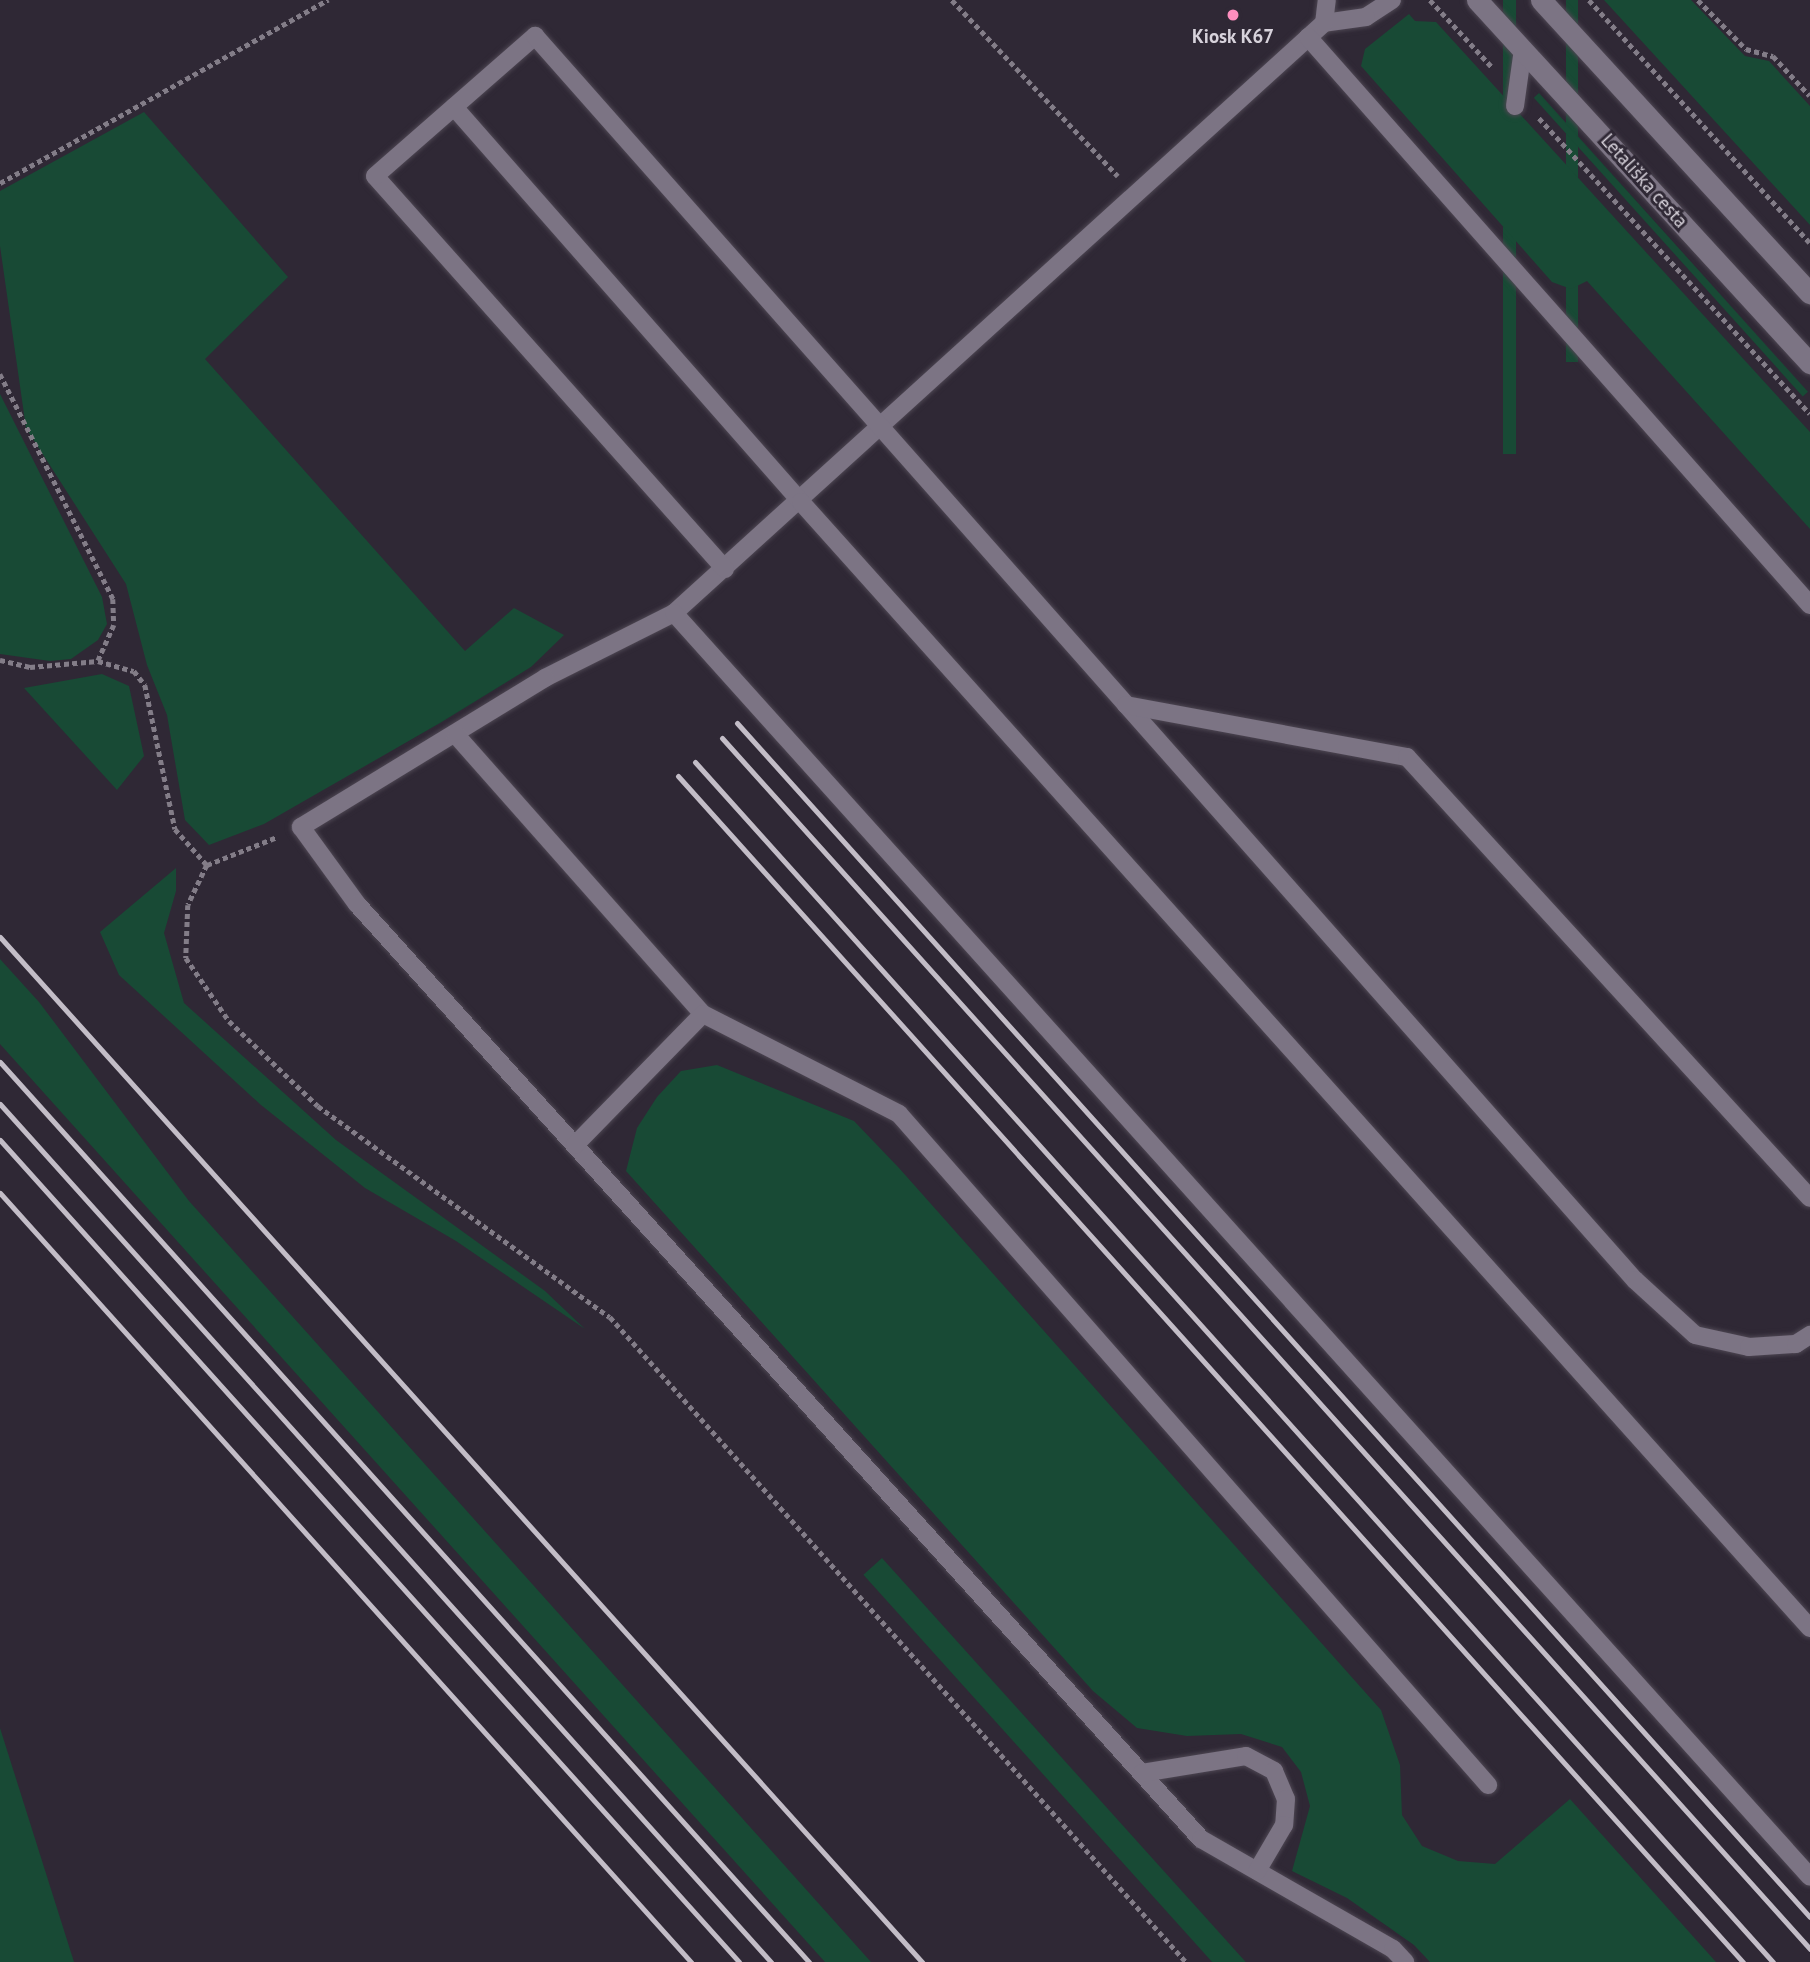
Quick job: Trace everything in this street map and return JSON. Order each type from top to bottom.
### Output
[{"type":"main road","name":"Letališka cesta","points":[[1477,0],[1810,363]]},
{"type":"main road","points":[[1541,0],[1810,294]]},
{"type":"lane","points":[[1324,23],[1327,0]]},
{"type":"lane","points":[[1392,0],[1366,17],[1324,23],[878,428],[801,502],[674,613],[545,678],[456,735],[301,827],[357,904],[1201,1839],[1394,1950],[1405,1962]]},
{"type":"lane","points":[[724,569],[375,176],[535,36],[878,428],[1635,1280],[1695,1335],[1749,1347],[1796,1344],[1810,1335]]},
{"type":"lane","points":[[1308,37],[1810,605]]},
{"type":"lane","points":[[1523,49],[1523,108]]},
{"type":"lane","points":[[454,107],[801,502],[1810,1628]]},
{"type":"lane","points":[[674,613],[1810,1877]]},
{"type":"lane","points":[[1126,705],[1407,757],[1810,1198]]},
{"type":"lane","points":[[456,735],[703,1014],[899,1114],[1488,1785]]},
{"type":"lane","points":[[575,1145],[703,1014]]},
{"type":"lane","points":[[1142,1773],[1246,1756],[1274,1771],[1286,1799],[1284,1825],[1257,1871]]},
{"type":"path","points":[[0,183],[328,0]]},
{"type":"path","points":[[952,0],[1135,194]]},
{"type":"path","points":[[1430,0],[1495,70]]},
{"type":"path","points":[[1590,0],[1810,243]]},
{"type":"path","points":[[1698,0],[1746,49],[1773,56],[1810,96]]},
{"type":"path","name":"Letališka cesta","points":[[1523,108],[1810,414]]},
{"type":"path","points":[[0,374],[113,599],[114,625],[99,661]]},
{"type":"path","points":[[0,660],[54,668],[99,661],[134,671],[145,685],[175,829],[207,865]]},
{"type":"path","points":[[301,827],[207,865],[188,905],[186,958],[229,1021],[318,1106],[610,1317],[1186,1962]]},
{"type":"green space","points":[[1503,0],[1516,0],[1516,454],[1503,454]]},
{"type":"green space","points":[[1566,0],[1578,0],[1578,362],[1566,362]]},
{"type":"green space","points":[[1604,0],[1691,0],[1745,56],[1769,61],[1810,106],[1810,225]]},
{"type":"green space","points":[[1409,14],[1415,21],[1436,22],[1810,432],[1810,529],[1587,281],[1571,289],[1552,282],[1361,66],[1365,49]]},
{"type":"green space","points":[[1539,93],[1808,392],[1803,396],[1534,98]]},
{"type":"green space","points":[[144,112],[288,277],[205,359],[465,651],[514,608],[564,635],[531,667],[440,723],[264,824],[209,845],[185,820],[167,715],[147,665],[126,584],[26,428],[0,246],[0,191]]},
{"type":"green space","points":[[0,394],[102,597],[107,624],[98,640],[71,659],[50,661],[0,654]]},
{"type":"green space","points":[[102,674],[129,686],[144,756],[117,790],[24,688]]},
{"type":"green space","points":[[176,868],[176,891],[164,933],[184,1003],[336,1140],[545,1291],[585,1329],[456,1241],[365,1188],[261,1105],[119,975],[100,932]]},
{"type":"green space","points":[[0,959],[39,1002],[189,1201],[871,1962],[825,1962],[0,1044]]},
{"type":"green space","points":[[717,1065],[854,1121],[899,1168],[1381,1710],[1400,1765],[1402,1815],[1422,1846],[1458,1861],[1495,1864],[1570,1799],[1716,1962],[1430,1962],[1414,1945],[1347,1898],[1292,1871],[1310,1806],[1301,1772],[1282,1747],[1241,1734],[1187,1736],[1137,1728],[1093,1691],[626,1171],[637,1128],[657,1097],[681,1071]]},
{"type":"green space","points":[[882,1558],[1246,1962],[1212,1962],[863,1575]]},
{"type":"green space","points":[[0,1728],[74,1962],[0,1962]]},
{"type":"railway","points":[[737,723],[1810,1917]]},
{"type":"railway","points":[[722,738],[1810,1949]]},
{"type":"railway","points":[[695,762],[1773,1962]]},
{"type":"railway","points":[[678,776],[1743,1962]]},
{"type":"railway","points":[[0,937],[922,1962]]},
{"type":"railway","points":[[0,1062],[809,1962]]},
{"type":"railway","points":[[0,1104],[771,1962]]},
{"type":"railway","points":[[0,1140],[739,1962]]},
{"type":"railway","points":[[0,1193],[691,1962]]},
{"type":"place","name":"Kiosk K67","points":[[1233,15]]}]
